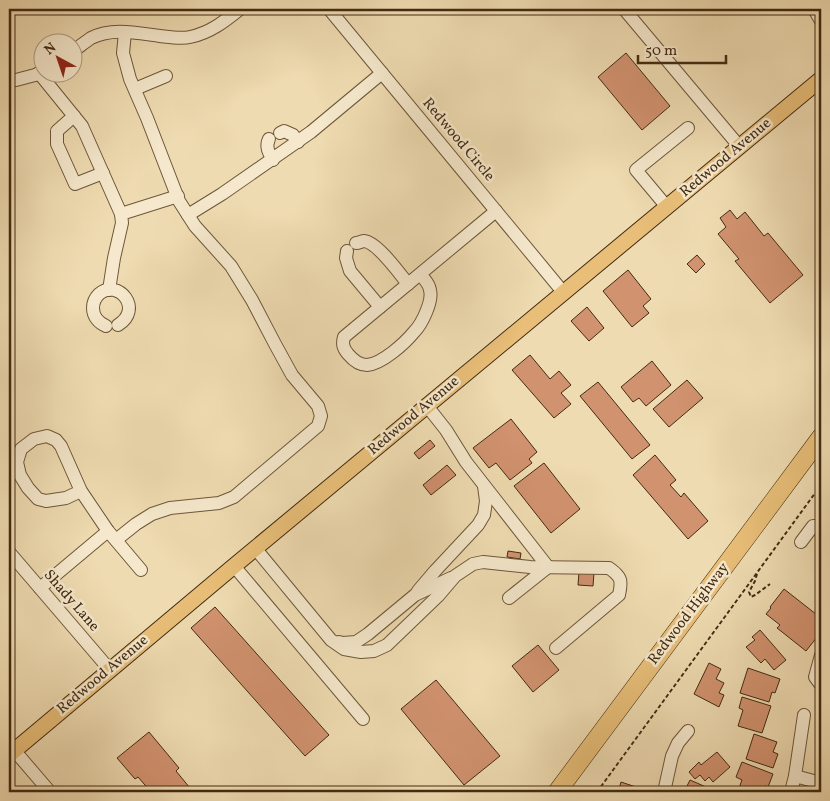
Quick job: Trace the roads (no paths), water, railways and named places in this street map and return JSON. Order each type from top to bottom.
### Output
[{"type":"highway","name":"Redwood Highway","points":[[557,792],[821,437]]},
{"type":"main road","name":"Redwood Avenue","points":[[12,752],[821,79]]},
{"type":"street","points":[[82,45],[93,37],[119,31],[171,37],[189,37],[216,27],[240,9]]},
{"type":"street","name":"Redwood Circle","points":[[329,9],[563,292]]},
{"type":"street","points":[[624,9],[740,146]]},
{"type":"street","points":[[814,9],[821,21]]},
{"type":"street","points":[[40,588],[112,536],[152,514],[170,508],[219,503],[234,497],[318,426],[321,416],[318,406],[292,375],[252,300],[231,266],[188,216],[130,79],[123,53],[125,32]]},
{"type":"street","points":[[188,216],[298,142],[382,73]]},
{"type":"street","points":[[16,80],[32,75]]},
{"type":"street","points":[[135,89],[166,76]]},
{"type":"street","points":[[48,82],[82,126],[121,214],[122,223],[109,290]]},
{"type":"street","points":[[74,116],[58,131],[57,144],[76,184],[103,173]]},
{"type":"street","points":[[667,207],[636,170],[688,128]]},
{"type":"street","points":[[273,160],[267,149],[267,144],[274,136],[284,131],[293,135],[298,142]]},
{"type":"street","points":[[121,214],[178,196]]},
{"type":"street","points":[[420,274],[427,282],[431,291],[424,317],[415,332],[384,359],[374,364],[358,363],[350,357],[342,344],[344,337],[380,307],[496,211]]},
{"type":"street","points":[[380,307],[350,271],[346,258],[352,247],[364,241],[375,246],[408,284]]},
{"type":"street","points":[[109,290],[120,292],[125,296],[130,306],[127,318],[123,322],[112,326],[100,323],[93,313],[94,301],[103,292],[109,290]]},
{"type":"street","points":[[427,406],[446,430],[466,462],[548,567]]},
{"type":"street","points":[[81,491],[66,498],[46,501],[38,499],[20,475],[17,462],[21,450],[34,439],[47,436],[56,440],[65,454],[81,491],[112,536],[141,570]]},
{"type":"street","points":[[331,640],[343,643],[356,642],[415,595],[478,525],[484,515],[486,501],[484,485]]},
{"type":"street","points":[[801,542],[813,526],[821,526]]},
{"type":"street","points":[[255,548],[331,640],[344,649],[361,652],[374,651],[387,645],[438,596],[455,576]]},
{"type":"street","name":"Shady Lane","points":[[9,552],[110,670]]},
{"type":"street","points":[[415,595],[455,576],[473,564],[483,562],[530,567],[609,568],[618,574],[622,583],[619,595],[556,648]]},
{"type":"street","points":[[234,566],[363,719]]},
{"type":"street","points":[[509,598],[548,567]]},
{"type":"street","points":[[821,655],[815,677],[821,685]]},
{"type":"street","points":[[791,792],[804,715]]},
{"type":"street","points":[[664,792],[672,756],[678,743],[688,731]]},
{"type":"street","points":[[12,752],[50,792]]},
{"type":"street","points":[[795,776],[821,783]]}]
